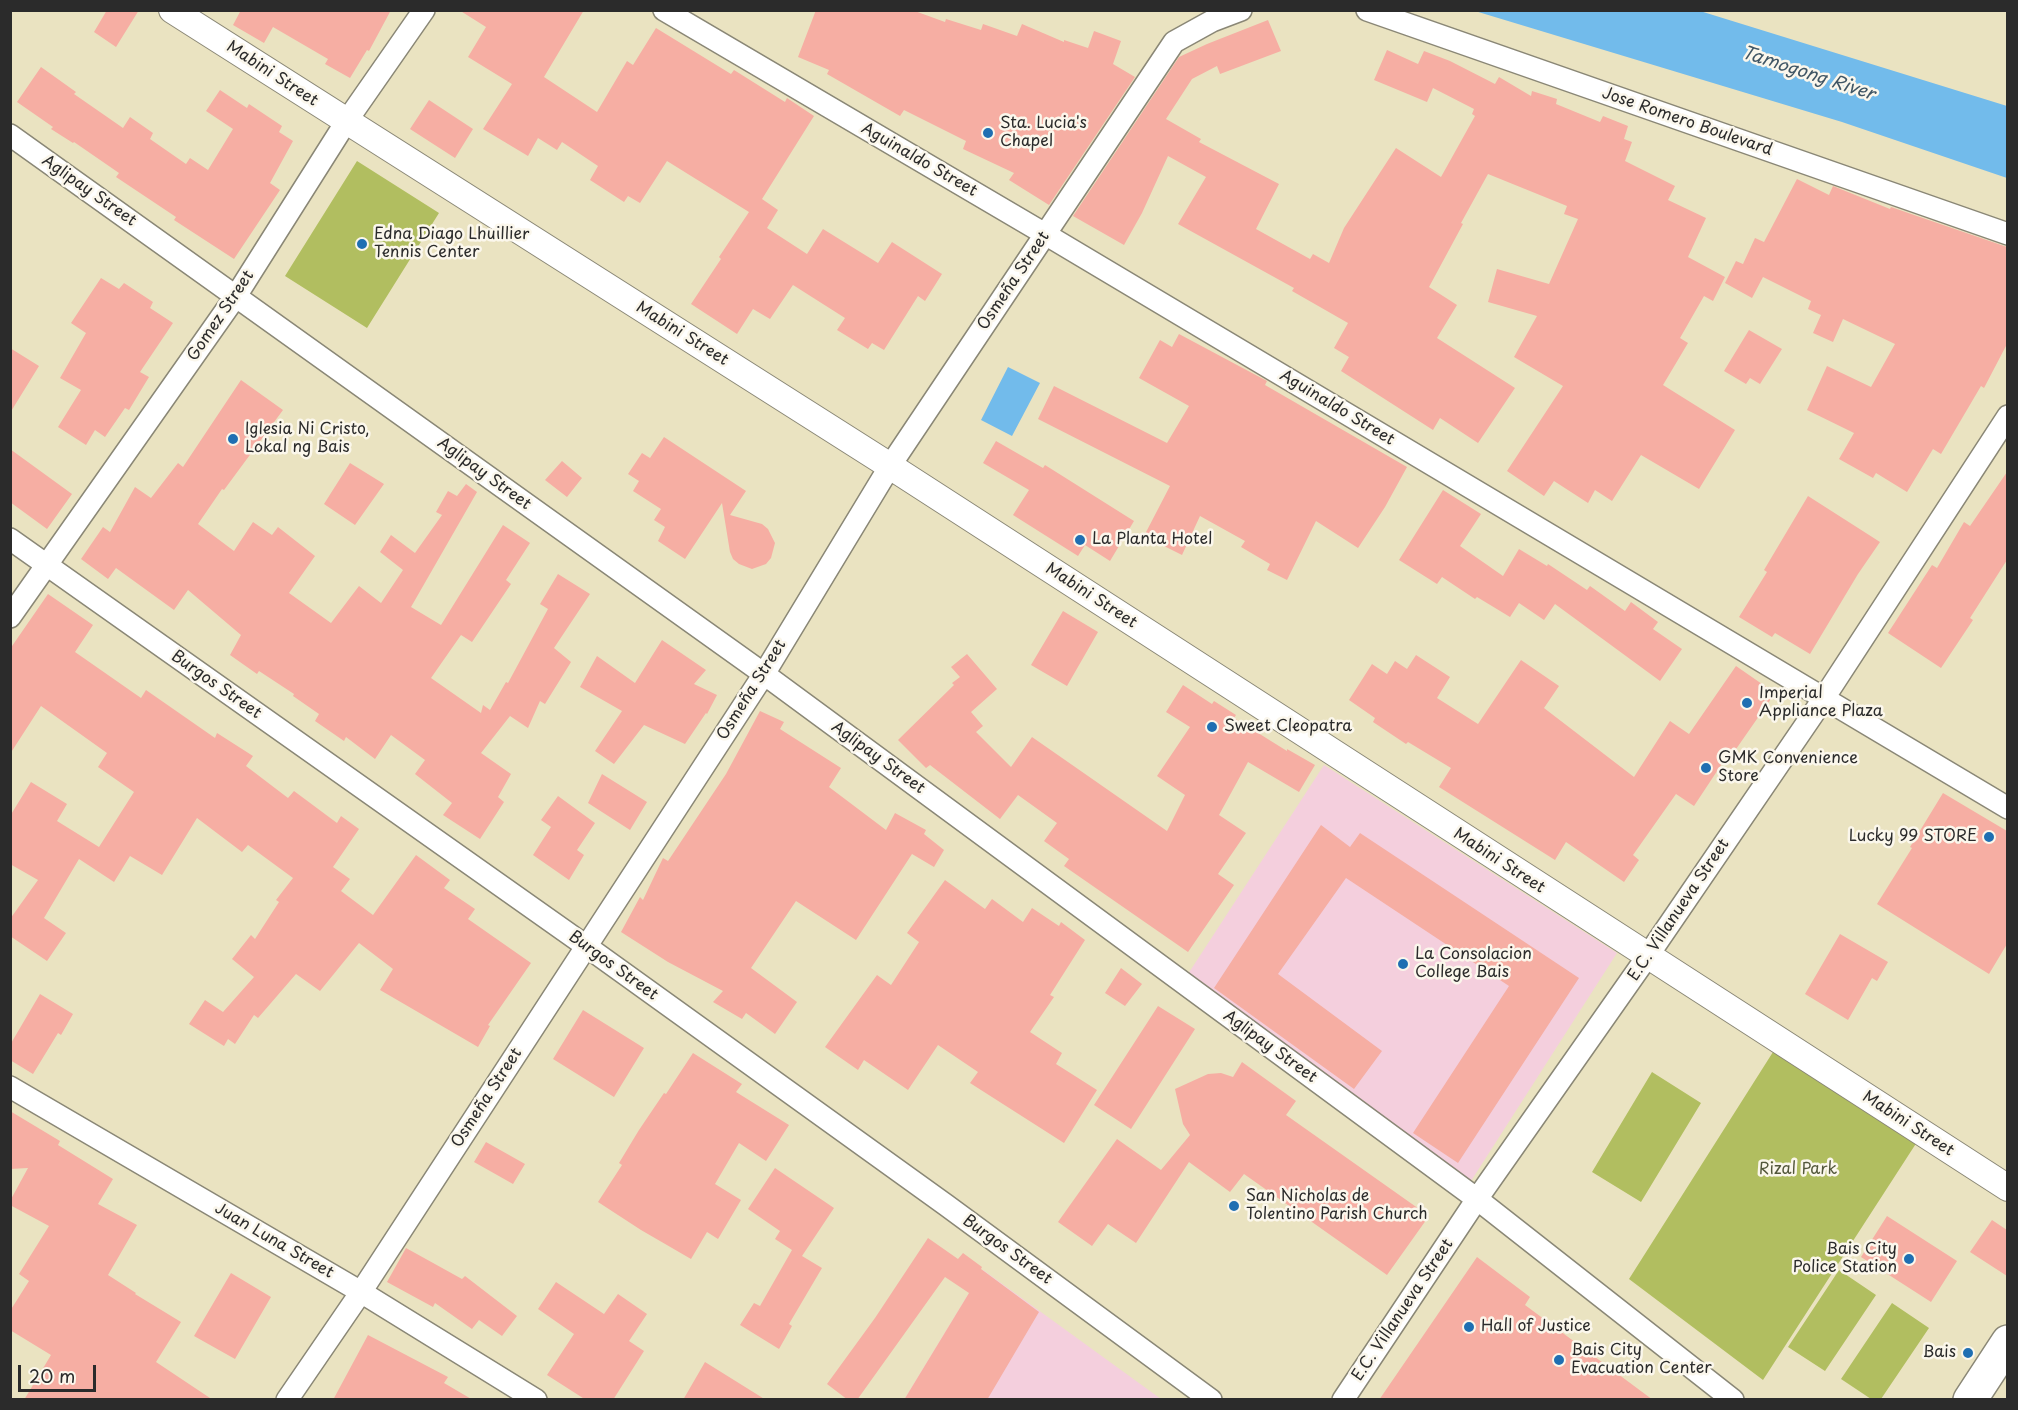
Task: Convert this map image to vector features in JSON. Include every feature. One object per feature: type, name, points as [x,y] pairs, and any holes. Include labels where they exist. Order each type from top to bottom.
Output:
[{"type":"highway","points":[[1970,1400],[2007,1342]]},
{"type":"street","name":"Mabini Street","points":[[172,10],[890,466],[2007,1188]]},
{"type":"street","name":"Gomez Street","points":[[10,617],[236,296],[346,122],[424,10]]},
{"type":"street","name":"Aguinaldo Street","points":[[664,10],[1045,234],[2007,808]]},
{"type":"street","name":"Osmeña Street","points":[[287,1400],[361,1292],[764,674],[890,466],[1174,42],[1212,21],[1241,10]]},
{"type":"street","name":"Jose Romero Boulevard","points":[[1368,10],[2007,234]]},
{"type":"street","name":"Aglipay Street","points":[[10,135],[764,674],[1477,1199],[1733,1400]]},
{"type":"street","name":"E.C. Villanueva Street","points":[[1343,1400],[1477,1199],[1647,957],[1824,698],[2007,416]]},
{"type":"street","name":"Burgos Street","points":[[10,539],[586,946],[937,1198],[1211,1400]]},
{"type":"street","name":"Juan Luna Street","points":[[10,1087],[361,1292],[536,1400]]},
{"type":"shaded area","name":"La Consolacion College Bais","points":[[1324,765],[1617,953],[1471,1181],[1188,974]]},
{"type":"shaded area","points":[[983,1270],[1161,1399],[904,1400]]},
{"type":"green space","name":"Edna Diago Lhuillier Tennis Center","points":[[357,161],[439,213],[367,328],[285,276]]},
{"type":"green space","name":"Rizal Park","points":[[1773,1052],[1917,1142],[1763,1380],[1629,1279]]},
{"type":"green space","points":[[1652,1072],[1701,1103],[1641,1202],[1592,1172]]},
{"type":"green space","points":[[1839,1270],[1876,1295],[1825,1371],[1788,1347]]},
{"type":"green space","points":[[1892,1303],[1929,1328],[1881,1399],[1871,1399],[1841,1379]]},
{"type":"water","name":"Tamogong River","points":[[1475,11],[1700,11],[2007,106],[2007,178],[1842,122]]},
{"type":"water","points":[[1008,367],[1040,383],[1012,436],[981,420]]},
{"type":"building","points":[[107,10],[139,10],[116,47],[94,32]]},
{"type":"building","points":[[241,10],[391,10],[369,51],[367,50],[350,78],[325,64],[328,59],[273,27],[264,43],[233,25]]},
{"type":"building","points":[[459,10],[584,10],[544,77],[597,112],[627,61],[633,65],[656,28],[731,74],[734,70],[785,102],[787,98],[814,116],[762,199],[778,210],[767,228],[807,254],[823,229],[878,263],[892,242],[942,274],[925,301],[918,296],[884,350],[872,343],[868,349],[837,330],[845,318],[793,285],[770,319],[753,309],[737,334],[691,304],[749,212],[667,161],[640,203],[628,196],[624,202],[590,180],[598,166],[562,142],[557,150],[538,138],[528,156],[483,129],[512,84],[468,57],[486,27]]},
{"type":"building","points":[[816,10],[912,10],[945,22],[946,19],[981,30],[983,24],[1017,36],[1022,24],[1064,42],[1064,40],[1088,48],[1094,31],[1121,41],[1113,64],[1135,77],[1049,205],[1009,180],[1014,173],[963,149],[966,141],[904,110],[900,116],[827,74],[829,70],[798,57]]},
{"type":"building","points":[[1268,20],[1281,51],[1220,74],[1217,66],[1192,79],[1166,119],[1201,139],[1199,142],[1279,184],[1256,229],[1310,259],[1313,254],[1329,263],[1344,228],[1396,148],[1441,177],[1475,116],[1472,114],[1474,109],[1433,88],[1427,102],[1374,80],[1387,50],[1418,64],[1424,51],[1450,61],[1495,84],[1499,77],[1531,96],[1532,91],[1557,99],[1556,104],[1600,122],[1603,116],[1628,126],[1624,139],[1632,142],[1625,161],[1675,186],[1668,200],[1706,218],[1688,257],[1725,277],[1713,301],[1704,296],[1680,338],[1688,343],[1663,385],[1735,430],[1699,489],[1641,455],[1612,501],[1595,490],[1588,503],[1554,481],[1544,496],[1507,471],[1563,386],[1514,357],[1537,316],[1488,302],[1497,269],[1549,284],[1578,219],[1564,214],[1567,206],[1488,174],[1429,287],[1457,305],[1437,338],[1515,388],[1478,443],[1440,418],[1433,430],[1341,371],[1349,357],[1334,348],[1348,323],[1292,291],[1294,288],[1178,224],[1206,177],[1168,156],[1142,213],[1124,245],[1073,216],[1179,57]]},
{"type":"building","points":[[41,67],[76,92],[74,94],[123,128],[130,117],[153,133],[150,139],[186,164],[190,158],[208,170],[233,129],[206,111],[220,90],[247,108],[249,104],[282,126],[279,132],[293,141],[270,183],[280,190],[234,259],[174,220],[176,217],[116,177],[119,173],[51,129],[53,127],[17,102]]},
{"type":"building","points":[[429,100],[473,129],[455,158],[410,129]]},
{"type":"building","points":[[1797,179],[1829,195],[1833,186],[1890,209],[1891,207],[2007,247],[2007,344],[1984,388],[1981,386],[1941,454],[1933,449],[1907,492],[1876,473],[1873,478],[1839,459],[1854,433],[1807,410],[1827,366],[1871,387],[1895,344],[1843,319],[1833,342],[1813,333],[1821,315],[1808,309],[1811,301],[1763,277],[1752,298],[1725,283],[1736,261],[1743,264],[1755,238],[1764,242]]},
{"type":"building","points":[[101,278],[119,289],[124,283],[153,302],[150,308],[173,323],[140,372],[149,377],[129,410],[125,408],[105,437],[95,430],[86,445],[58,427],[81,390],[60,378],[86,333],[71,323]]},
{"type":"building","points":[[1749,330],[1782,349],[1760,384],[1750,378],[1746,384],[1724,371]]},
{"type":"building","points":[[1179,334],[1267,381],[1265,385],[1407,467],[1385,507],[1358,548],[1316,521],[1287,580],[1267,570],[1270,564],[1241,547],[1245,541],[1200,516],[1182,555],[1144,536],[1170,486],[1038,419],[1054,386],[1167,443],[1189,406],[1139,378],[1160,340],[1172,347]]},
{"type":"building","points":[[10,348],[39,366],[10,413]]},
{"type":"building","points":[[241,380],[283,410],[198,524],[234,551],[253,522],[272,535],[278,527],[315,556],[289,593],[331,623],[359,586],[381,603],[403,570],[380,552],[391,535],[415,553],[442,515],[436,512],[448,491],[457,496],[466,484],[477,492],[411,607],[441,625],[503,525],[530,543],[506,580],[511,584],[472,642],[461,635],[431,678],[481,713],[483,705],[490,710],[506,682],[508,683],[548,609],[540,604],[558,574],[590,594],[554,648],[571,662],[545,704],[540,701],[528,728],[510,716],[481,753],[511,774],[498,797],[504,802],[480,839],[443,815],[452,803],[415,774],[425,760],[391,735],[375,759],[346,737],[344,741],[315,721],[319,714],[293,696],[294,694],[259,671],[257,674],[230,655],[241,635],[188,590],[174,610],[116,568],[108,579],[81,559],[103,527],[110,532],[135,487],[151,498],[178,463],[183,467]]},
{"type":"building","points":[[664,437],[746,491],[730,515],[762,524],[768,529],[775,543],[771,558],[766,564],[752,569],[733,559],[722,503],[685,559],[658,541],[665,527],[654,520],[661,509],[633,491],[639,481],[628,474],[642,453],[650,458]]},
{"type":"building","points":[[996,441],[1043,468],[1045,465],[1134,521],[1110,561],[1085,545],[1078,556],[1013,515],[1029,490],[983,463]]},
{"type":"building","points":[[10,449],[72,494],[47,529],[10,502]]},
{"type":"building","points":[[562,461],[582,478],[567,497],[545,480]]},
{"type":"building","points":[[350,463],[384,484],[355,525],[324,504]]},
{"type":"building","points":[[2007,472],[2007,560],[1970,618],[1973,620],[1941,668],[1888,633],[1932,565],[1937,568],[1964,522],[1970,526]]},
{"type":"building","points":[[1443,490],[1481,514],[1460,546],[1503,576],[1519,549],[1547,566],[1548,564],[1587,590],[1590,586],[1625,611],[1631,602],[1658,622],[1653,629],[1682,649],[1660,681],[1555,604],[1544,620],[1519,603],[1510,617],[1477,597],[1475,599],[1442,577],[1437,584],[1399,560]]},
{"type":"building","points":[[1808,496],[1880,542],[1810,654],[1775,633],[1772,637],[1739,617],[1767,572],[1764,570]]},
{"type":"building","points":[[48,594],[93,625],[75,652],[141,698],[146,690],[215,738],[217,733],[253,756],[246,766],[288,798],[294,791],[337,823],[341,816],[359,829],[333,867],[350,879],[341,891],[373,915],[416,855],[450,880],[444,888],[475,909],[468,919],[531,963],[488,1025],[490,1026],[478,1047],[380,990],[393,969],[359,943],[320,991],[296,974],[258,1018],[254,1015],[235,1044],[228,1039],[224,1046],[189,1024],[205,1000],[223,1012],[254,977],[232,959],[251,935],[255,939],[279,902],[276,900],[293,878],[248,845],[242,852],[197,818],[162,875],[130,856],[114,882],[79,859],[44,918],[66,933],[47,961],[10,936],[10,919],[38,880],[10,864],[10,816],[31,782],[67,804],[57,821],[99,847],[134,792],[98,767],[107,753],[41,706],[10,754],[10,649]]},
{"type":"building","points":[[1063,611],[1098,632],[1067,686],[1031,665]]},
{"type":"building","points":[[662,640],[706,670],[694,684],[717,695],[707,714],[685,744],[644,725],[614,764],[595,751],[622,711],[580,687],[597,656],[635,683]]},
{"type":"building","points":[[967,654],[997,689],[971,712],[983,726],[976,732],[1011,767],[1032,737],[1167,831],[1185,795],[1157,776],[1190,727],[1166,712],[1183,685],[1212,704],[1214,701],[1236,715],[1234,718],[1287,751],[1287,749],[1315,765],[1299,792],[1248,762],[1219,815],[1246,833],[1218,874],[1234,885],[1188,952],[1064,866],[1069,859],[1044,841],[1057,823],[1018,795],[1000,819],[930,765],[926,768],[898,740],[954,685],[952,683],[960,677],[951,667]]},
{"type":"building","points":[[1416,655],[1450,677],[1437,698],[1478,724],[1521,660],[1559,686],[1544,708],[1634,777],[1670,721],[1689,734],[1736,666],[1775,693],[1734,752],[1731,750],[1694,806],[1676,794],[1633,855],[1639,860],[1624,882],[1566,842],[1555,860],[1439,787],[1451,768],[1408,742],[1406,744],[1373,722],[1375,718],[1349,700],[1372,664],[1387,674],[1395,661],[1407,669]]},
{"type":"building","points":[[760,711],[784,722],[780,729],[841,768],[829,787],[886,830],[895,813],[926,830],[924,834],[944,850],[934,867],[912,854],[856,940],[796,901],[751,968],[797,1002],[775,1034],[746,1013],[742,1019],[713,1002],[723,991],[668,962],[621,932],[640,897],[643,900],[663,858],[668,861],[726,774]]},
{"type":"building","points":[[602,774],[647,802],[630,830],[588,803]]},
{"type":"building","points":[[1943,793],[2007,831],[2007,944],[1989,974],[1877,904]]},
{"type":"building","points":[[558,796],[595,823],[577,850],[584,855],[569,880],[533,855],[551,827],[541,820]]},
{"type":"building","points":[[1321,825],[1350,847],[1360,833],[1579,978],[1458,1163],[1413,1133],[1509,986],[1346,878],[1278,974],[1382,1051],[1354,1089],[1214,988]]},
{"type":"building","points":[[945,880],[985,909],[992,899],[1023,922],[1032,908],[1059,926],[1061,922],[1085,940],[1050,995],[1054,997],[1030,1032],[1062,1053],[1056,1064],[1097,1090],[1064,1143],[970,1083],[978,1072],[938,1045],[908,1090],[864,1060],[858,1070],[825,1047],[877,975],[891,985],[919,942],[907,933]]},
{"type":"building","points":[[1840,934],[1888,962],[1877,981],[1872,978],[1848,1020],[1805,994]]},
{"type":"building","points":[[1121,968],[1142,984],[1125,1006],[1105,993]]},
{"type":"building","points":[[40,994],[73,1014],[61,1035],[58,1033],[33,1074],[10,1060],[10,1045]]},
{"type":"building","points":[[1158,1006],[1195,1029],[1131,1129],[1094,1105]]},
{"type":"building","points":[[583,1010],[644,1048],[614,1097],[553,1059]]},
{"type":"building","points":[[693,1053],[742,1084],[736,1092],[789,1125],[766,1161],[739,1143],[715,1184],[741,1200],[718,1239],[707,1232],[691,1259],[598,1202],[622,1165],[619,1163],[639,1130]]},
{"type":"building","points":[[1242,1062],[1296,1101],[1286,1115],[1429,1216],[1387,1275],[1244,1174],[1230,1192],[1189,1162],[1136,1243],[1108,1224],[1092,1246],[1058,1222],[1117,1139],[1161,1170],[1190,1135],[1183,1124],[1175,1089],[1208,1074],[1221,1073],[1233,1077]]},
{"type":"building","points":[[10,1111],[60,1141],[58,1145],[113,1179],[98,1204],[137,1225],[108,1275],[181,1322],[156,1362],[213,1400],[24,1400],[51,1355],[10,1330],[10,1311],[29,1281],[19,1274],[49,1226],[10,1205],[28,1168],[10,1169]]},
{"type":"building","points":[[486,1142],[525,1164],[513,1184],[474,1162]]},
{"type":"building","points":[[775,1168],[834,1208],[802,1256],[822,1268],[789,1324],[792,1326],[779,1349],[740,1325],[754,1303],[760,1306],[792,1250],[775,1239],[780,1231],[748,1209]]},
{"type":"building","name":"Bais City Police Station","points":[[1887,1216],[1957,1261],[1931,1302],[1861,1257]]},
{"type":"building","points":[[1992,1220],[2007,1230],[2007,1276],[1970,1252]]},
{"type":"building","points":[[928,1238],[958,1259],[963,1253],[1039,1312],[987,1400],[904,1400],[969,1293],[945,1277],[857,1400],[848,1400],[827,1384],[875,1318]]},
{"type":"building","points":[[406,1248],[462,1279],[465,1276],[517,1316],[502,1336],[479,1320],[472,1329],[435,1303],[433,1307],[387,1282]]},
{"type":"building","points":[[1477,1257],[1530,1297],[1525,1305],[1653,1400],[1379,1400]]},
{"type":"building","points":[[231,1273],[271,1297],[235,1359],[194,1336]]},
{"type":"building","points":[[556,1282],[604,1314],[618,1294],[647,1314],[629,1341],[644,1351],[613,1400],[586,1400],[547,1375],[574,1334],[538,1309]]},
{"type":"building","points":[[368,1335],[448,1377],[444,1383],[473,1400],[333,1400]]},
{"type":"building","points":[[705,1362],[766,1400],[683,1400]]},
{"type":"place","name":"Sta. Lucia's Chapel","points":[[988,133]]},
{"type":"place","name":"Edna Diago Lhuillier Tennis Center","points":[[362,244]]},
{"type":"place","name":"Iglesia Ni Cristo, Lokal ng Bais","points":[[233,439]]},
{"type":"place","name":"La Planta Hotel","points":[[1080,540]]},
{"type":"place","name":"Imperial Appliance Plaza","points":[[1747,703]]},
{"type":"place","name":"Sweet Cleopatra","points":[[1212,727]]},
{"type":"place","name":"GMK Convenience Store","points":[[1706,768]]},
{"type":"place","name":"Lucky 99 STORE","points":[[1989,837]]},
{"type":"place","name":"La Consolacion College Bais","points":[[1403,964]]},
{"type":"place","name":"San Nicholas de Tolentino Parish Church","points":[[1234,1206]]},
{"type":"place","name":"Bais City Police Station","points":[[1909,1259]]},
{"type":"place","name":"Hall of Justice","points":[[1469,1327]]},
{"type":"place","name":"Bais","points":[[1968,1353]]},
{"type":"place","name":"Bais City Evacuation Center","points":[[1559,1360]]}]
